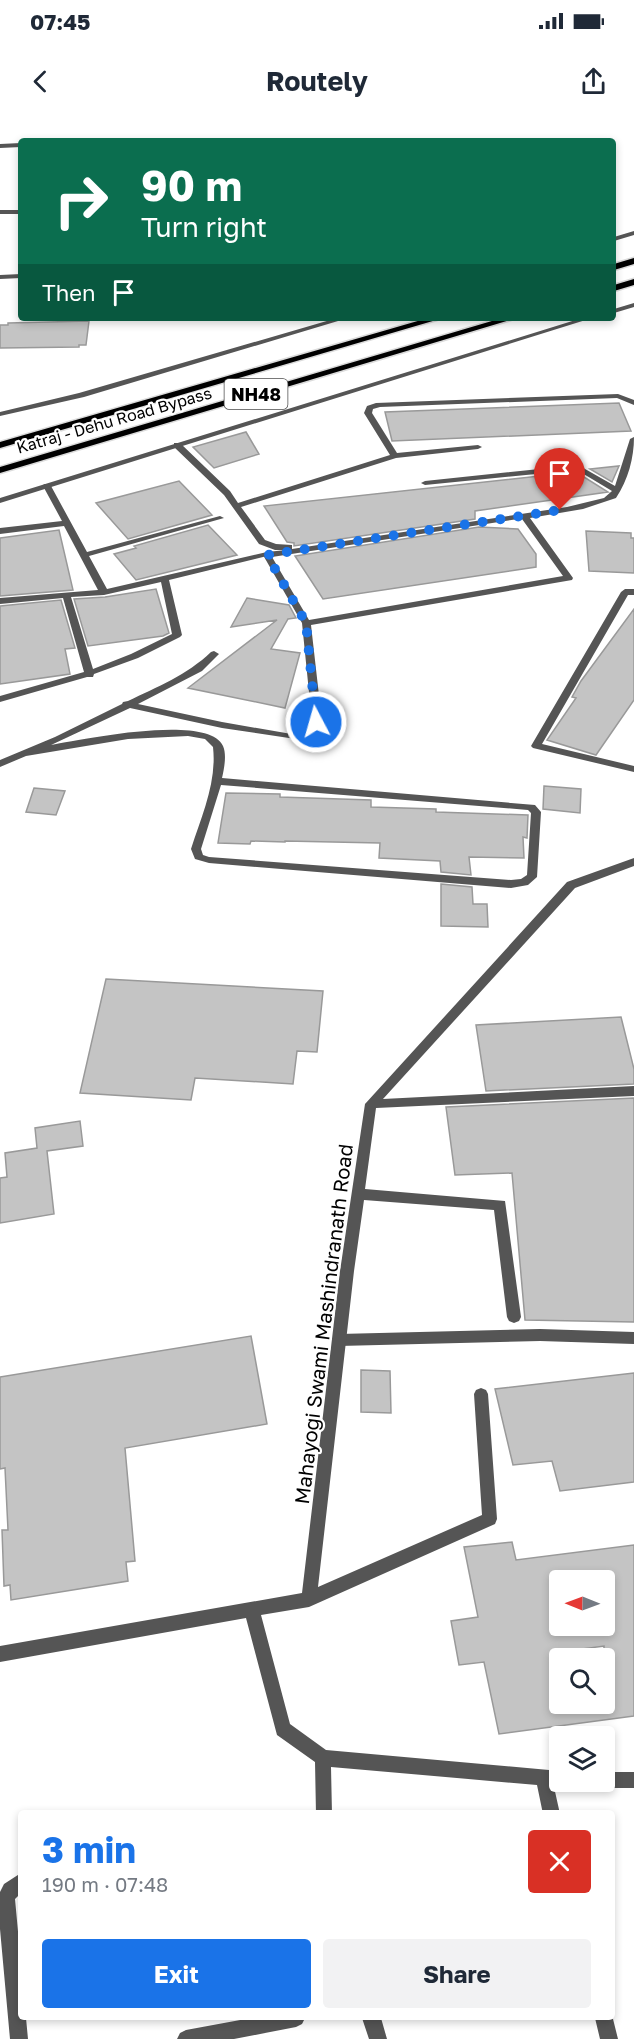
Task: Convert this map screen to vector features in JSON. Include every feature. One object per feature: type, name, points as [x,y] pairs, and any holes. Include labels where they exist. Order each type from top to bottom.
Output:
[{"type":"highway","points":[[616,266],[634,261]]},
{"type":"highway","points":[[616,287],[634,282]]},
{"type":"highway","name":"Katraj - Dehu Road Bypass","points":[[0,445],[428,321]]},
{"type":"highway","name":"Katraj - Dehu Road Bypass","points":[[0,470],[502,321]]},
{"type":"street","points":[[0,146],[18,145]]},
{"type":"street","points":[[0,212],[18,212]]},
{"type":"street","points":[[616,238],[634,233]]},
{"type":"street","points":[[0,277],[18,276]]},
{"type":"street","points":[[616,310],[634,305]]},
{"type":"street","points":[[0,414],[81,395],[335,321]]},
{"type":"street","points":[[0,501],[580,321]]},
{"type":"street","points":[[395,456],[368,413],[370,408],[379,405],[618,396],[634,403]]},
{"type":"street","points":[[0,601],[105,592],[267,555],[597,504],[611,499],[634,439]]},
{"type":"street","points":[[177,445],[237,506],[262,542],[275,547],[291,547],[464,519],[524,516]]},
{"type":"street","points":[[237,506],[395,456],[477,447]]},
{"type":"street","points":[[425,483],[578,467],[585,469],[616,490]]},
{"type":"street","points":[[47,486],[105,592]]},
{"type":"street","points":[[306,623],[569,578],[524,516]]},
{"type":"street","points":[[85,555],[220,518]]},
{"type":"street","points":[[0,531],[67,523]]},
{"type":"street","points":[[126,705],[222,725],[306,739],[316,722],[306,623],[267,555]]},
{"type":"street","points":[[0,699],[90,675],[147,652],[177,635],[164,578]]},
{"type":"street","points":[[634,592],[625,592],[536,746],[634,769]]},
{"type":"street","points":[[66,595],[90,675]]},
{"type":"street","points":[[0,764],[167,686],[199,669],[214,654]]},
{"type":"street","points":[[23,754],[161,731],[198,732],[212,736],[218,744],[219,762],[196,849],[199,856],[209,860],[511,884],[524,882],[532,877],[536,812],[531,807],[520,804],[215,781]]},
{"type":"street","points":[[371,1104],[571,885],[634,862]]},
{"type":"street","points":[[371,1104],[634,1091]]},
{"type":"street","name":"Mahayogi Swami Mashindranath Road","points":[[309,1599],[339,1340],[371,1104]]},
{"type":"street","points":[[358,1194],[500,1205],[514,1317]]},
{"type":"street","points":[[339,1340],[540,1335],[634,1338]]},
{"type":"street","points":[[0,1654],[309,1599],[490,1519],[481,1394]]},
{"type":"street","points":[[252,1609],[283,1729],[323,1758],[549,1779]]},
{"type":"street","points":[[323,1758],[324,1810]]},
{"type":"street","points":[[615,1780],[634,1780]]},
{"type":"street","points":[[552,1792],[552,1810]]},
{"type":"street","points":[[18,1884],[10,1890],[6,1899],[19,2039]]},
{"type":"street","points":[[186,2039],[286,2020]]},
{"type":"street","points":[[372,2020],[378,2039]]},
{"type":"street","points":[[604,2020],[609,2039]]},
{"type":"building","points":[[89,321],[86,345],[0,348],[0,325]]},
{"type":"building","points":[[619,403],[631,431],[392,441],[385,412]]},
{"type":"building","points":[[246,432],[259,454],[214,468],[193,447]]},
{"type":"building","points":[[619,466],[612,482],[590,469]]},
{"type":"building","points":[[576,472],[608,492],[475,511],[475,519],[294,546],[294,543],[287,542],[264,506]]},
{"type":"building","points":[[179,481],[212,515],[128,539],[96,503]]},
{"type":"building","points":[[208,525],[237,555],[136,580],[114,554],[136,548],[134,546]]},
{"type":"building","points":[[479,527],[518,529],[536,554],[536,567],[323,599],[295,556]]},
{"type":"building","points":[[59,530],[73,590],[0,596],[0,538]]},
{"type":"building","points":[[586,531],[631,533],[631,538],[634,538],[634,573],[589,571]]},
{"type":"building","points":[[156,589],[169,633],[163,636],[88,646],[74,599]]},
{"type":"building","points":[[247,598],[289,605],[296,618],[288,619],[271,649],[300,653],[285,708],[188,688],[277,620],[231,627]]},
{"type":"building","points":[[61,600],[75,648],[65,649],[70,674],[0,684],[0,606]]},
{"type":"building","points":[[634,609],[634,700],[596,755],[547,740],[576,698],[572,697],[581,681]]},
{"type":"building","points":[[544,786],[581,789],[580,813],[543,809]]},
{"type":"building","points":[[34,788],[65,791],[56,815],[26,812]]},
{"type":"building","points":[[226,793],[371,800],[371,807],[436,809],[436,812],[528,815],[527,838],[523,837],[524,858],[469,857],[471,875],[441,872],[440,861],[379,858],[380,843],[251,841],[250,844],[218,843]]},
{"type":"building","points":[[441,884],[472,887],[473,904],[487,904],[488,927],[441,926]]},
{"type":"building","points":[[106,979],[323,991],[317,1052],[297,1051],[293,1084],[195,1078],[191,1100],[80,1093]]},
{"type":"building","points":[[621,1017],[634,1069],[634,1084],[486,1091],[476,1025]]},
{"type":"building","points":[[634,1098],[634,1322],[525,1320],[512,1173],[455,1175],[446,1107]]},
{"type":"building","points":[[80,1121],[83,1146],[47,1151],[54,1214],[0,1223],[0,1178],[7,1177],[5,1153],[37,1148],[35,1128]]},
{"type":"building","points":[[251,1336],[267,1424],[125,1448],[135,1561],[126,1562],[128,1581],[11,1600],[10,1585],[4,1586],[2,1530],[8,1530],[5,1468],[0,1469],[0,1377]]},
{"type":"building","points":[[361,1370],[390,1371],[391,1413],[361,1412]]},
{"type":"building","points":[[634,1373],[634,1482],[560,1491],[552,1461],[513,1465],[495,1389]]},
{"type":"building","points":[[512,1542],[516,1560],[634,1545],[634,1716],[499,1734],[484,1662],[459,1665],[451,1621],[478,1617],[464,1547]]},
{"type":"route","points":[[316,722],[306,623],[267,555],[560,510]]}]
